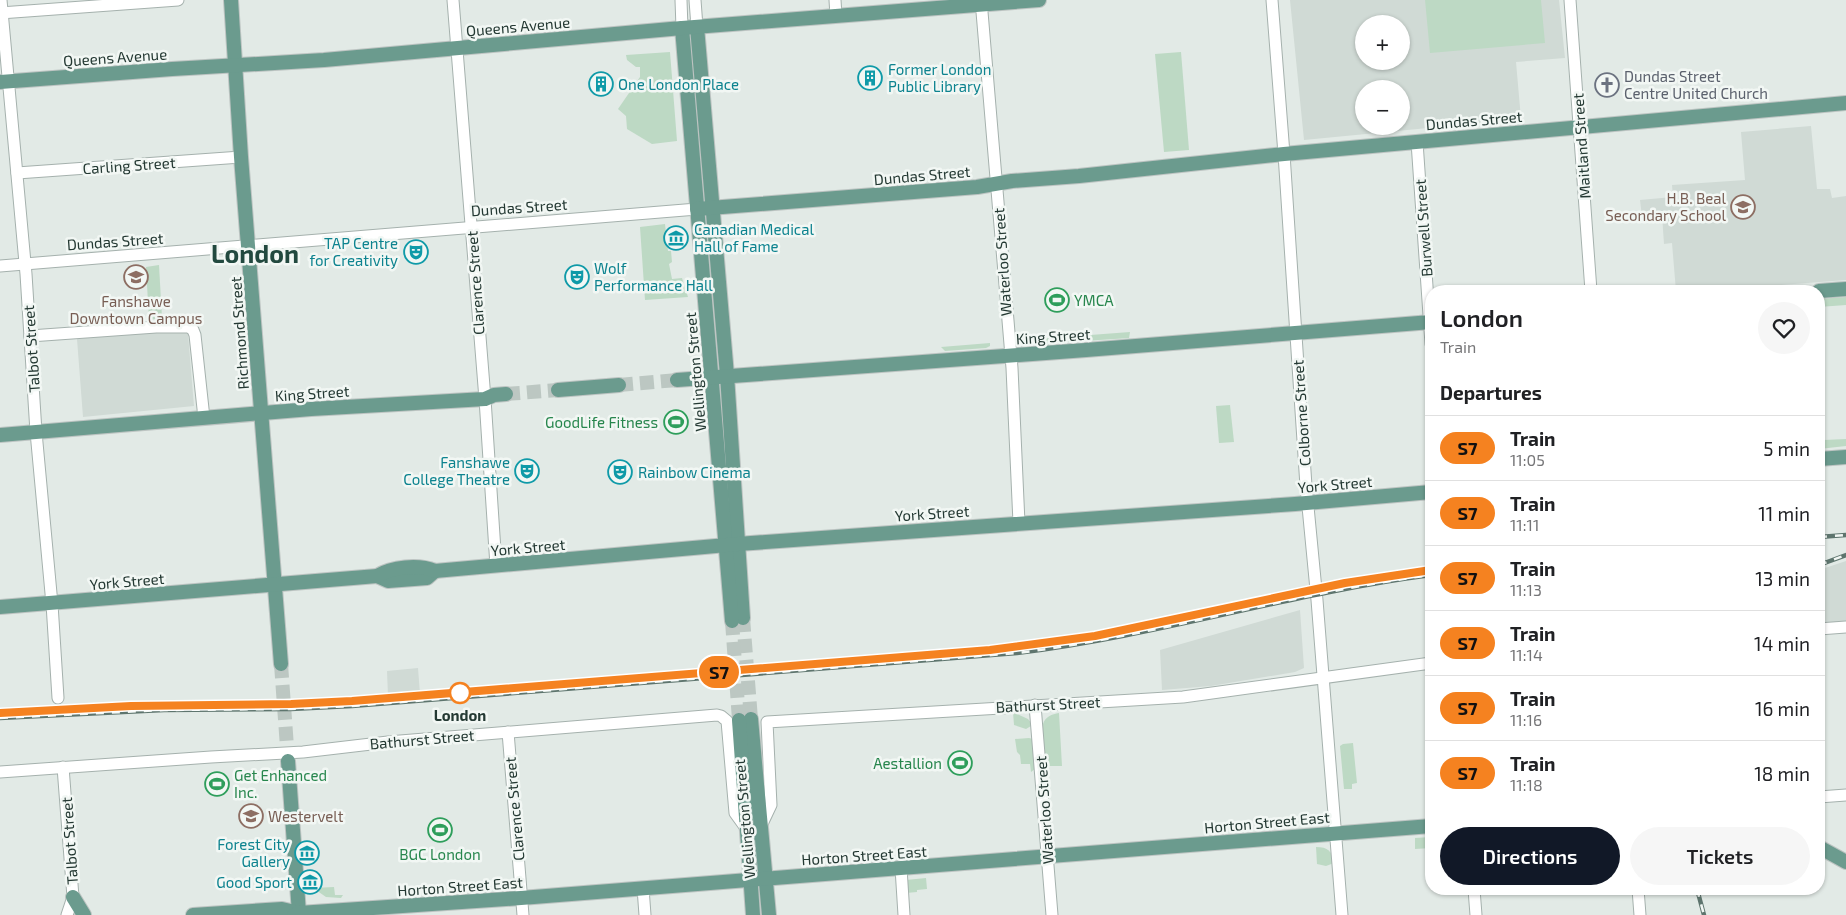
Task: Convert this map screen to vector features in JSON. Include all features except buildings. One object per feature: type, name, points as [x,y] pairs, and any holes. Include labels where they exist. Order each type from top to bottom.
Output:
[{"type":"main road","name":"Richmond Street","points":[[231,0],[241,157],[281,664]]},
{"type":"main road","name":"Queens Avenue","points":[[5,81],[324,60],[982,2],[1039,0]]},
{"type":"main road","name":"Wellington Street","points":[[697,27],[727,375],[731,545],[737,620]]},
{"type":"main road","name":"Wellington Street","points":[[682,28],[723,518],[731,545]]},
{"type":"main road","name":"Dundas Street","points":[[697,209],[977,187],[1284,154],[1846,103]]},
{"type":"main road","points":[[1825,291],[1846,289]]},
{"type":"main road","name":"King Street","points":[[677,380],[1096,350],[1425,322]]},
{"type":"main road","points":[[558,390],[619,385]]},
{"type":"main road","name":"King Street","points":[[0,435],[311,409],[484,399],[494,395],[506,394]]},
{"type":"main road","points":[[1825,459],[1846,457]]},
{"type":"main road","name":"York Street","points":[[0,607],[377,576],[387,570],[425,567],[435,571],[731,545],[1308,503],[1425,493]]},
{"type":"main road","points":[[700,548],[715,535],[723,518]]},
{"type":"main road","name":"Wellington Street","points":[[753,915],[748,832],[745,720],[762,824],[769,915]]},
{"type":"main road","points":[[288,761],[297,914]]},
{"type":"main road","name":"Horton Street East","points":[[193,915],[282,909],[297,914],[521,898],[1425,826]]},
{"type":"main road","points":[[1825,850],[1846,862]]},
{"type":"main road","points":[[73,897],[84,915]]},
{"type":"street","name":"Talbot Street","points":[[1,0],[5,81],[17,174],[58,698]]},
{"type":"street","points":[[1,13],[178,0]]},
{"type":"street","name":"Clarence Street","points":[[453,0],[496,566]]},
{"type":"street","name":"Wellington Street","points":[[681,0],[682,28]]},
{"type":"street","name":"Wellington Street","points":[[695,0],[697,27]]},
{"type":"street","points":[[835,0],[836,16]]},
{"type":"street","name":"Colborne Street","points":[[1272,0],[1308,503],[1342,915]]},
{"type":"street","name":"Maitland Street","points":[[1570,0],[1591,285]]},
{"type":"street","name":"Waterloo Street","points":[[982,2],[1010,355],[1019,523]]},
{"type":"street","name":"Burwell Street","points":[[1417,142],[1427,285]]},
{"type":"street","name":"Carling Street","points":[[17,174],[241,157]]},
{"type":"street","name":"Dundas Street","points":[[0,266],[697,209]]},
{"type":"street","points":[[30,336],[189,326],[195,335],[204,418]]},
{"type":"street","points":[[1825,629],[1846,627]]},
{"type":"street","name":"Bathurst Street","points":[[762,824],[771,805],[767,722],[1183,697],[1425,664]]},
{"type":"street","name":"Waterloo Street","points":[[1035,705],[1052,915]]},
{"type":"street","name":"Bathurst Street","points":[[0,772],[303,752],[378,742],[717,715],[724,718],[727,725],[736,813],[748,832]]},
{"type":"street","name":"Clarence Street","points":[[508,732],[523,915]]},
{"type":"street","name":"Talbot Street","points":[[63,767],[73,897],[66,915]]},
{"type":"street","points":[[1825,797],[1846,795]]},
{"type":"street","points":[[901,868],[904,915]]},
{"type":"street","points":[[643,888],[645,915]]},
{"type":"street","points":[[1474,895],[1476,915]]},
{"type":"street","points":[[1638,895],[1640,915]]},
{"type":"shaded area","points":[[1290,0],[1559,0],[1565,58],[1516,62],[1521,119],[1410,130],[1410,80],[1355,80],[1356,135],[1304,140]]},
{"type":"shaded area","name":"H.B. Beal Secondary School","points":[[1811,126],[1817,189],[1830,189],[1832,198],[1846,196],[1846,280],[1781,285],[1676,285],[1672,243],[1664,244],[1662,215],[1642,217],[1640,200],[1673,197],[1672,185],[1745,180],[1741,132]]},
{"type":"shaded area","points":[[139,332],[185,332],[188,334],[194,406],[83,417],[77,339]]},
{"type":"shaded area","points":[[1846,561],[1846,621],[1825,623],[1825,568]]},
{"type":"shaded area","points":[[1300,610],[1304,668],[1295,672],[1211,686],[1162,690],[1160,650]]},
{"type":"shaded area","points":[[418,668],[420,694],[388,696],[387,671]]},
{"type":"green space","points":[[1425,0],[1541,0],[1545,43],[1430,53]]},
{"type":"green space","points":[[670,52],[677,141],[652,144],[627,129],[626,116],[618,109],[640,77],[640,67],[636,67],[627,60],[626,55]]},
{"type":"green space","points":[[1181,52],[1189,150],[1164,152],[1155,54]]},
{"type":"green space","points":[[665,224],[668,251],[671,251],[672,262],[669,264],[672,279],[682,278],[688,297],[645,300],[640,227]]},
{"type":"green space","points":[[159,265],[162,318],[149,320],[146,267]]},
{"type":"green space","points":[[1846,297],[1846,305],[1825,307],[1825,299]]},
{"type":"green space","points":[[1130,332],[1129,338],[1024,345],[1022,342],[1024,340]]},
{"type":"green space","points":[[990,343],[990,346],[986,348],[945,351],[941,347]]},
{"type":"green space","points":[[1230,405],[1234,442],[1219,443],[1216,406]]},
{"type":"green space","points":[[1846,439],[1846,446],[1825,448],[1825,440]]},
{"type":"green space","points":[[1013,712],[1028,719],[1032,724],[1031,726],[1026,729],[1014,725]]},
{"type":"green space","points":[[1059,713],[1062,766],[1046,766],[1043,724],[1049,716]]},
{"type":"green space","points":[[1015,739],[1033,739],[1035,769],[1031,772],[1030,764],[1021,764]]},
{"type":"green space","points":[[1353,743],[1357,783],[1352,784],[1352,789],[1344,789],[1340,746]]},
{"type":"green space","points":[[1425,837],[1425,848],[1415,849],[1415,838]]},
{"type":"green space","points":[[1316,847],[1329,850],[1334,863],[1326,866],[1317,864]]},
{"type":"green space","points":[[926,878],[927,889],[906,893],[906,880]]},
{"type":"green space","points":[[334,887],[335,895],[343,895],[341,898],[326,897],[313,888]]},
{"type":"tunnel","points":[[619,385],[677,380]]},
{"type":"tunnel","points":[[506,394],[558,390]]},
{"type":"tunnel","points":[[743,618],[751,719]]},
{"type":"tunnel","points":[[732,621],[739,720]]},
{"type":"tunnel","points":[[281,664],[288,761]]},
{"type":"railway","points":[[1825,537],[1846,535]]},
{"type":"railway","points":[[1825,563],[1846,555]]},
{"type":"railway","points":[[0,718],[164,710],[291,709],[352,706],[1017,653],[1069,646],[1173,626],[1327,592],[1425,576]]},
{"type":"railway","points":[[1699,895],[1704,915]]},
{"type":"train","name":"S7","points":[[0,713],[131,706],[322,703],[990,650],[1095,636],[1345,583],[1425,571]]},
{"type":"place","name":"Former London Public Library","points":[[870,78]]},
{"type":"place","name":"One London Place","points":[[601,84]]},
{"type":"place","name":"Dundas Street Centre United Church","points":[[1607,85]]},
{"type":"place","name":"H.B. Beal Secondary School","points":[[1743,207]]},
{"type":"place","name":"Canadian Medical Hall of Fame","points":[[676,238]]},
{"type":"place","name":"TAP Centre for Creativity","points":[[416,252]]},
{"type":"place","name":"Fanshawe Downtown Campus","points":[[136,277]]},
{"type":"place","name":"Wolf Performance Hall","points":[[577,277]]},
{"type":"place","name":"YMCA","points":[[1057,300]]},
{"type":"place","name":"GoodLife Fitness","points":[[676,422]]},
{"type":"place","name":"Fanshawe College Theatre","points":[[527,471]]},
{"type":"place","name":"Rainbow Cinema","points":[[620,472]]},
{"type":"place","name":"London","points":[[460,693]]},
{"type":"place","name":"Aestallion","points":[[960,763]]},
{"type":"place","name":"Get Enhanced Inc.","points":[[217,784]]},
{"type":"place","name":"Westervelt","points":[[251,816]]},
{"type":"place","name":"BGC London","points":[[440,830]]},
{"type":"place","name":"Forest City Gallery","points":[[307,853]]},
{"type":"place","name":"Good Sport","points":[[310,882]]},
{"type":"district","name":"London","points":[[255,253]]}]
